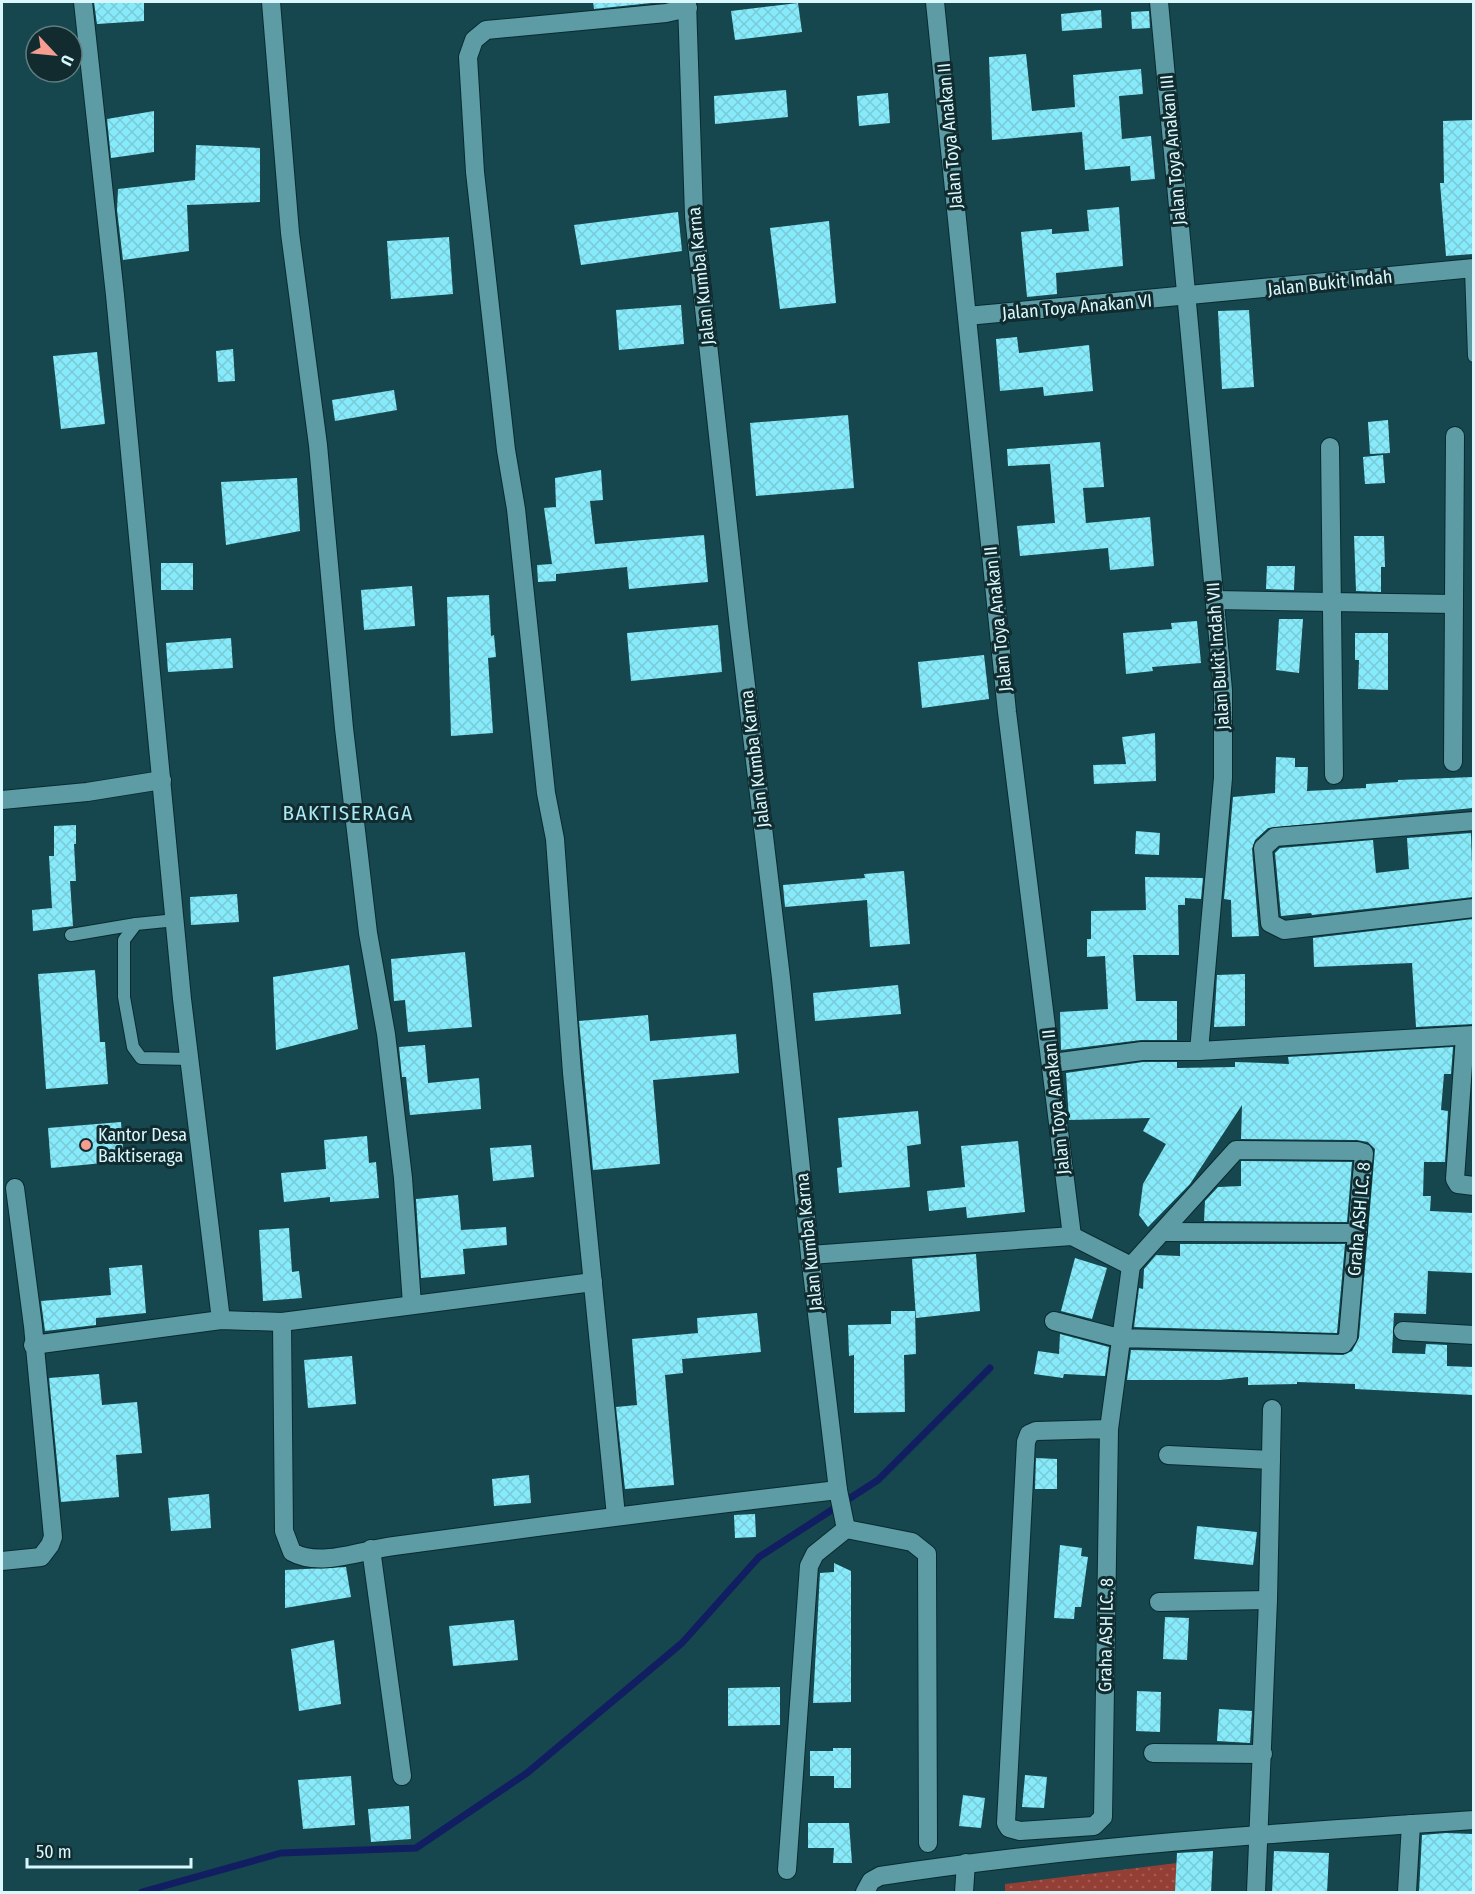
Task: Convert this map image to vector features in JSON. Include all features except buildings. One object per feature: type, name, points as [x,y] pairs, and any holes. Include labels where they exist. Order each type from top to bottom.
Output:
[{"type":"street","points":[[83,2],[190,1059],[221,1320]]},
{"type":"street","points":[[271,2],[290,233],[318,445],[344,728],[368,933],[386,1034],[403,1178],[412,1304]]},
{"type":"street","name":"Jalan Toya Anakan II","points":[[935,2],[1007,712],[1053,1063],[1072,1236]]},
{"type":"street","name":"Jalan Toya Anakan III","points":[[1159,2],[1187,297]]},
{"type":"street","points":[[616,1516],[572,1073],[555,839],[546,793],[516,509],[506,450],[476,172],[468,57],[474,40],[486,30],[666,13],[687,5]]},
{"type":"street","name":"Jalan Kumba Karna","points":[[687,5],[694,216],[810,1255],[838,1492],[845,1522]]},
{"type":"street","name":"Jalan Bukit Indah","points":[[1187,297],[1472,268]]},
{"type":"street","name":"Jalan Toya Anakan VI","points":[[967,316],[1187,297]]},
{"type":"street","name":"Jalan Bukit Indah VII","points":[[1187,297],[1223,690],[1222,778],[1199,1051]]},
{"type":"street","points":[[1453,762],[1455,436]]},
{"type":"street","points":[[1330,447],[1334,775]]},
{"type":"street","points":[[1215,600],[1453,604]]},
{"type":"street","points":[[2,800],[87,792],[162,780]]},
{"type":"street","points":[[1473,821],[1275,837],[1263,848],[1270,923],[1276,928],[1284,930],[1473,908]]},
{"type":"street","points":[[1053,1063],[1142,1051],[1199,1051],[1469,1036],[1455,1179],[1458,1184],[1473,1186]]},
{"type":"street","name":"Graha ASH LC. 8","points":[[1109,1429],[1036,1431],[1029,1434],[1026,1442],[1006,1823],[1009,1828],[1020,1831],[1099,1824],[1103,1817],[1109,1429],[1119,1338],[1131,1266],[1165,1232],[1232,1153],[1242,1148],[1364,1153],[1348,1337],[1342,1344],[1119,1338]]},
{"type":"street","points":[[2,1561],[41,1557],[53,1537],[15,1188]]},
{"type":"street","points":[[1165,1232],[1358,1233]]},
{"type":"street","points":[[810,1255],[1072,1236],[1131,1266]]},
{"type":"street","points":[[33,1345],[221,1320],[282,1322],[593,1282]]},
{"type":"street","points":[[1054,1321],[1119,1338]]},
{"type":"street","points":[[282,1322],[284,1531],[287,1544],[292,1552],[313,1560],[371,1549],[616,1516],[838,1492]]},
{"type":"street","points":[[1403,1331],[1473,1335]]},
{"type":"street","points":[[1257,1893],[1269,1600],[1272,1409]]},
{"type":"street","points":[[1168,1455],[1271,1460]]},
{"type":"street","points":[[787,1870],[809,1566],[815,1554],[845,1522],[912,1542],[927,1554],[928,1843]]},
{"type":"street","points":[[371,1549],[402,1776]]},
{"type":"street","points":[[1159,1602],[1269,1600]]},
{"type":"street","points":[[1153,1753],[1263,1754]]},
{"type":"street","points":[[865,1893],[871,1881],[880,1876],[1017,1856],[1261,1833],[1473,1820]]},
{"type":"street","points":[[1407,1893],[1411,1824]]},
{"type":"street","points":[[964,1893],[966,1863]]},
{"type":"lane","points":[[1472,268],[1473,356]]},
{"type":"lane","points":[[71,935],[176,920]]},
{"type":"lane","points":[[136,924],[124,940],[124,997],[133,1047],[141,1058],[190,1059]]},
{"type":"shaded area","points":[[1177,1863],[1175,1892],[1005,1892],[1005,1884]]},
{"type":"waterway","points":[[142,1892],[281,1853],[416,1848],[527,1773],[682,1643],[759,1557],[878,1480],[990,1368]]},
{"type":"place","name":"Kantor Desa Baktiseraga","points":[[86,1145]]},
{"type":"district","name":"BAKTISERAGA","points":[[348,813]]}]
